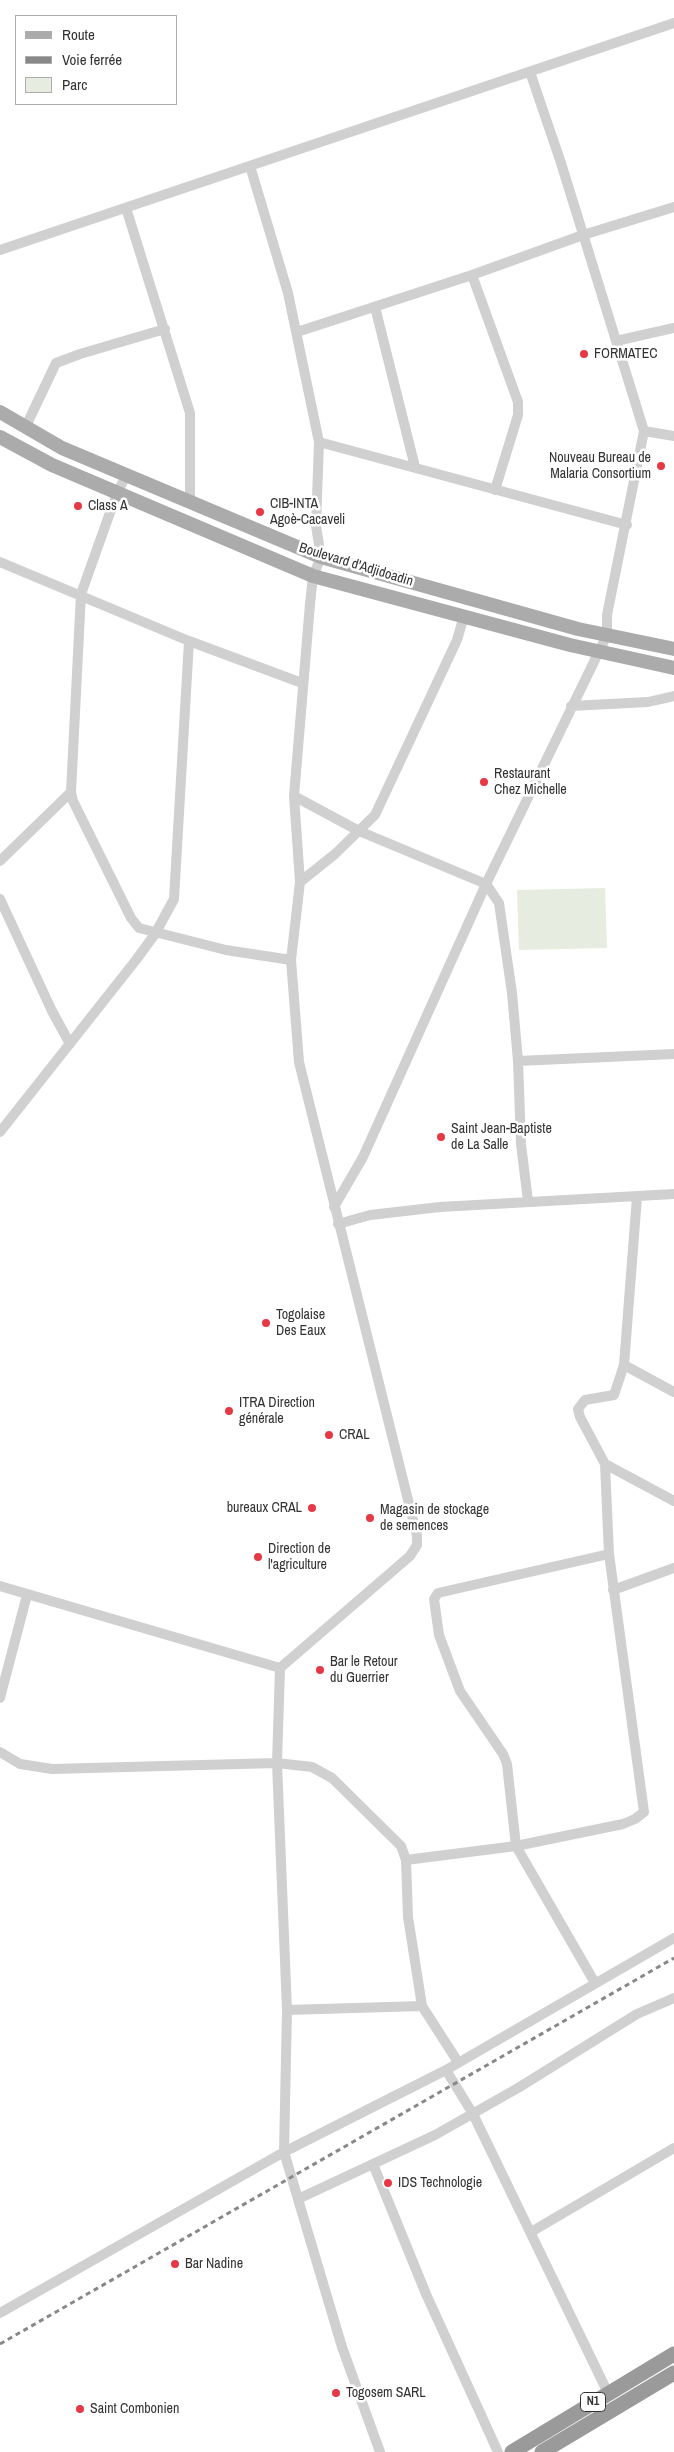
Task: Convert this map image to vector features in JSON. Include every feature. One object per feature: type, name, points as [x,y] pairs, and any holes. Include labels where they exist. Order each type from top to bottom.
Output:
[{"type":"highway","name":"N1","points":[[512,2452],[674,2354]]},
{"type":"highway","name":"N1","points":[[542,2452],[674,2373]]},
{"type":"main road","name":"Boulevard d'Adjidoadin","points":[[0,412],[62,448],[321,557],[607,635],[674,649]]},
{"type":"main road","name":"Boulevard d'Adjidoadin","points":[[0,437],[52,465],[313,576],[597,652],[674,668]]},
{"type":"street","points":[[0,250],[674,23]]},
{"type":"street","points":[[334,1207],[369,1145],[486,884],[597,652],[607,635],[607,616],[627,524],[644,431],[561,163],[530,72]]},
{"type":"street","points":[[250,166],[297,332],[319,442],[316,526],[321,557],[313,576],[302,682],[294,796],[300,882],[291,960],[299,1062],[417,1536],[417,1545],[410,1556],[280,1668],[277,1763],[287,2010],[284,2152],[342,2347],[380,2452]]},
{"type":"street","points":[[126,208],[190,413],[190,503]]},
{"type":"street","points":[[297,332],[472,275],[583,234],[674,208]]},
{"type":"street","points":[[472,275],[518,402],[518,415],[495,490]]},
{"type":"street","points":[[375,307],[415,467]]},
{"type":"street","points":[[616,341],[674,328]]},
{"type":"street","points":[[26,426],[56,363],[165,329]]},
{"type":"street","points":[[644,431],[674,436]]},
{"type":"street","points":[[319,442],[627,524]]},
{"type":"street","points":[[126,476],[117,493],[81,594],[71,792],[76,810],[134,923],[139,928],[155,934],[291,960]]},
{"type":"street","points":[[0,562],[81,594],[189,641],[302,682]]},
{"type":"street","points":[[300,882],[375,815],[457,640],[464,616]]},
{"type":"street","points":[[0,1132],[155,934],[175,894],[189,641]]},
{"type":"street","points":[[571,706],[648,702],[674,696]]},
{"type":"street","points":[[0,860],[71,792]]},
{"type":"street","points":[[294,796],[359,831],[486,884],[502,909],[518,1061],[522,1144],[528,1201]]},
{"type":"street","points":[[0,899],[52,1011],[70,1044]]},
{"type":"street","points":[[518,1061],[674,1054]]},
{"type":"street","points":[[338,1224],[387,1213],[528,1201],[674,1194]]},
{"type":"street","points":[[406,1860],[516,1846],[623,1824],[635,1819],[644,1812],[608,1554],[605,1464],[580,1417],[578,1409],[585,1400],[614,1395],[624,1365],[638,1197]]},
{"type":"street","points":[[624,1365],[674,1392]]},
{"type":"street","points":[[605,1464],[674,1501]]},
{"type":"street","points":[[595,1983],[516,1846],[507,1764],[503,1754],[460,1691],[439,1636],[435,1596],[608,1554]]},
{"type":"street","points":[[613,1590],[674,1568]]},
{"type":"street","points":[[0,1586],[126,1621],[280,1668]]},
{"type":"street","points":[[0,1698],[27,1595]]},
{"type":"street","points":[[0,1752],[20,1764],[52,1769],[277,1763],[312,1767],[332,1778],[391,1834],[400,1846],[406,1860],[408,1917],[422,2006],[458,2062]]},
{"type":"street","points":[[0,2314],[284,2152],[446,2070],[674,1938]]},
{"type":"street","points":[[298,2199],[473,2114],[637,2014],[674,1998]]},
{"type":"street","points":[[287,2010],[422,2006]]},
{"type":"street","points":[[446,2070],[473,2114],[608,2393]]},
{"type":"street","points":[[531,2232],[674,2148]]},
{"type":"street","points":[[373,2164],[426,2294],[498,2452]]},
{"type":"green space","points":[[605,888],[607,948],[519,950],[517,890]]},
{"type":"railway","points":[[0,2344],[674,1958]]},
{"type":"place","name":"FORMATEC","points":[[584,354]]},
{"type":"place","name":"Nouveau Bureau de Malaria Consortium","points":[[661,466]]},
{"type":"place","name":"Class A","points":[[78,506]]},
{"type":"place","name":"CIB-INTA Agoè-Cacaveli","points":[[260,512]]},
{"type":"place","name":"Restaurant Chez Michelle","points":[[484,782]]},
{"type":"place","name":"Saint Jean-Baptiste de La Salle","points":[[441,1137]]},
{"type":"place","name":"Togolaise Des Eaux","points":[[266,1323]]},
{"type":"place","name":"ITRA Direction générale","points":[[229,1411]]},
{"type":"place","name":"CRAL","points":[[329,1435]]},
{"type":"place","name":"bureaux CRAL","points":[[312,1508]]},
{"type":"place","name":"Magasin de stockage de semences","points":[[370,1518]]},
{"type":"place","name":"Direction de l'agriculture","points":[[258,1557]]},
{"type":"place","name":"Bar le Retour du Guerrier","points":[[320,1670]]},
{"type":"place","name":"IDS Technologie","points":[[388,2183]]},
{"type":"place","name":"Bar Nadine","points":[[175,2264]]},
{"type":"place","name":"Togosem SARL","points":[[336,2393]]},
{"type":"place","name":"Saint Combonien","points":[[80,2409]]}]
